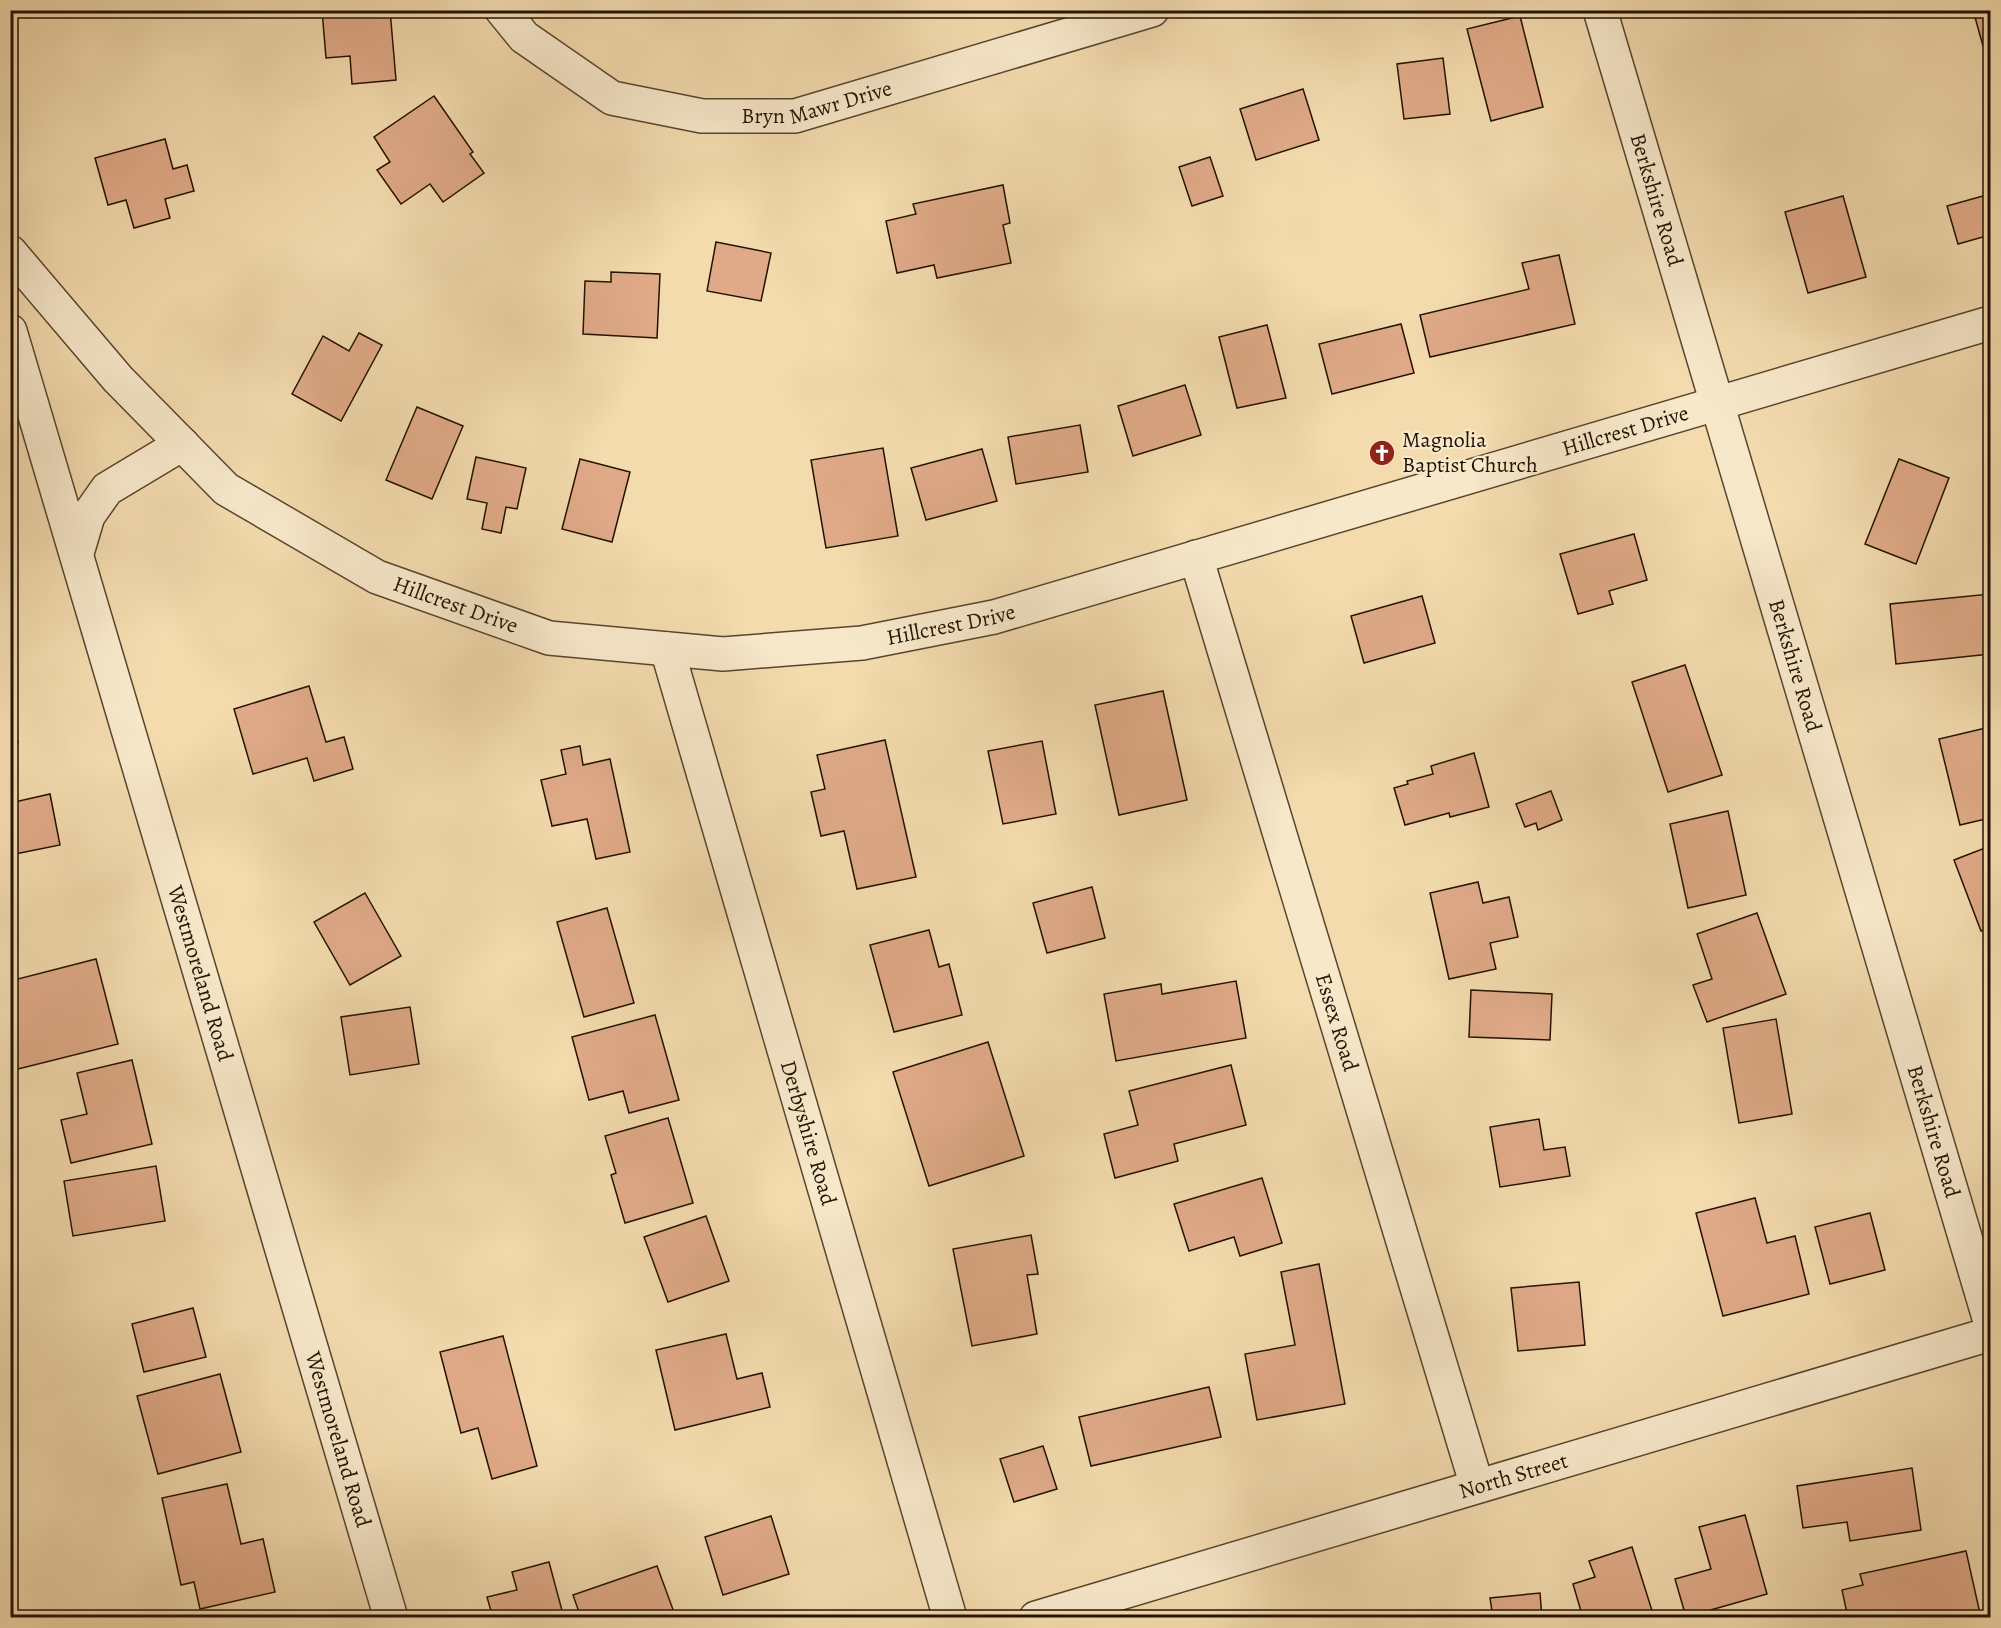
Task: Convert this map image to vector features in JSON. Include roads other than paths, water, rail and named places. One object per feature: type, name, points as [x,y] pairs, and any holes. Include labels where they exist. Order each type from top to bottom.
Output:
[{"type":"street","name":"Bryn Mawr Drive","points":[[502,10],[524,37],[612,98],[702,116],[795,116],[1152,10]]},
{"type":"street","name":"Berkshire Road","points":[[1600,10],[1990,1321]]},
{"type":"street","name":"Hillcrest Drive","points":[[10,252],[118,379],[226,489],[377,577],[549,638],[723,654],[862,643],[994,617],[1990,323]]},
{"type":"street","name":"Westmoreland Road","points":[[10,331],[391,1617]]},
{"type":"street","points":[[77,553],[88,516],[107,489],[182,444]]},
{"type":"street","name":"Essex Road","points":[[1196,557],[1477,1486]]},
{"type":"street","name":"Derbyshire Road","points":[[667,649],[950,1617]]},
{"type":"street","name":"North Street","points":[[1036,1617],[1990,1334]]},
{"type":"place","name":"Magnolia Baptist Church","points":[[1382,453]]}]
